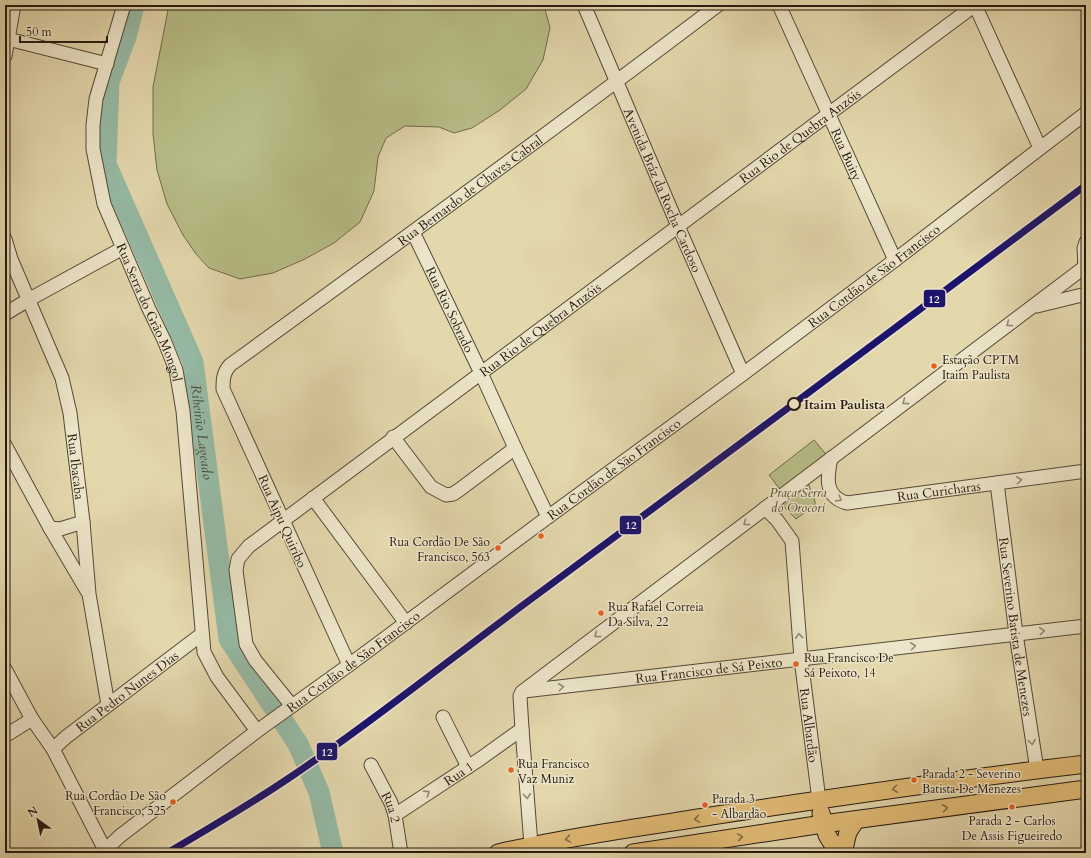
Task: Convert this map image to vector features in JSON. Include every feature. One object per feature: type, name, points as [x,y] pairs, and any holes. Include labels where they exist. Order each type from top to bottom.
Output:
[{"type":"main road","points":[[498,853],[531,849],[819,800],[1086,764]]},
{"type":"main road","points":[[633,853],[823,824],[1086,788]]},
{"type":"main road","name":"Rua Albardão","points":[[819,800],[823,824],[827,835],[838,853]]},
{"type":"main road","points":[[843,853],[848,832],[856,820]]},
{"type":"street","points":[[5,56],[14,5]]},
{"type":"street","name":"Rua Serra do Grão Mongol","points":[[124,5],[96,99],[93,125],[93,149],[104,204],[176,370],[183,411],[204,652],[217,677],[261,728]]},
{"type":"street","name":"Avenida Bráz da Rocha Cardoso","points":[[584,5],[743,374]]},
{"type":"street","name":"Rua Bernardo de Chaves Cabral","points":[[224,375],[230,365],[413,232],[718,5]]},
{"type":"street","name":"Rua Buity","points":[[779,5],[895,260]]},
{"type":"street","points":[[975,5],[1040,148]]},
{"type":"street","name":"Rua Rio de Quebra Anzóis","points":[[288,709],[246,644],[236,570],[238,559],[249,546],[975,5]]},
{"type":"street","points":[[8,39],[107,64]]},
{"type":"street","name":"Rua Cordão de São Francisco","points":[[104,852],[120,836],[261,728],[349,665],[743,374],[895,260],[1086,113]]},
{"type":"street","name":"Rua Rio Sobrado","points":[[413,232],[548,517]]},
{"type":"street","name":"Rua Ibacaba","points":[[5,239],[11,260],[62,378],[70,413],[84,522],[89,594],[108,705]]},
{"type":"street","points":[[531,849],[520,696],[522,692],[1085,266],[1084,248],[1086,242]]},
{"type":"street","points":[[5,314],[123,248]]},
{"type":"street","points":[[1031,307],[1086,294]]},
{"type":"street","name":"Rua Aipu Quiribo","points":[[224,375],[223,389],[349,665]]},
{"type":"street","points":[[394,437],[431,487],[446,495],[453,494],[459,490],[514,448]]},
{"type":"street","points":[[5,445],[50,528],[89,594]]},
{"type":"street","name":"Rua Curicharas","points":[[831,458],[828,476],[830,491],[834,497],[846,503],[1086,471]]},
{"type":"street","name":"Rua Severino Batista de Menezes","points":[[997,483],[1016,634],[1037,770]]},
{"type":"street","points":[[313,498],[406,623]]},
{"type":"street","name":"Rua Albardão","points":[[765,508],[777,520],[792,541],[801,659],[819,800]]},
{"type":"street","points":[[50,528],[60,529],[84,522]]},
{"type":"street","name":"Rua Francisco de Sá Peixto","points":[[522,692],[1086,626]]},
{"type":"street","name":"Rua Pedro Nunes Dias","points":[[53,749],[66,737],[202,634]]},
{"type":"street","points":[[5,669],[32,719],[53,749],[104,852]]},
{"type":"street","points":[[443,717],[468,767]]},
{"type":"street","points":[[5,736],[32,719]]},
{"type":"street","name":"Rua 1","points":[[395,815],[522,729]]},
{"type":"street","name":"Rua 2","points":[[371,765],[391,802],[395,815],[401,853]]},
{"type":"green space","points":[[169,5],[544,5],[550,28],[543,60],[526,89],[500,110],[472,128],[454,133],[439,127],[405,126],[386,138],[378,157],[374,191],[360,222],[334,243],[305,259],[273,273],[240,279],[209,268],[196,254],[183,235],[167,204],[157,170],[153,134],[153,87]]},
{"type":"green space","name":"Praça Serra do Orocori","points":[[814,440],[829,458],[808,483],[815,501],[815,505],[796,519],[779,502],[782,492],[769,475]]},
{"type":"waterway","name":"Ribeirão Lageado","points":[[134,5],[126,37],[109,82],[106,164],[193,362],[229,639],[298,744],[319,792],[333,853]]},
{"type":"transit line","name":"12","points":[[167,853],[274,788],[354,732],[1086,185]]},
{"type":"place","name":"Estação CPTM Itaim Paulista","points":[[934,366]]},
{"type":"place","name":"Itaim Paulista","points":[[794,404]]},
{"type":"place","name":"Rua Cordão De São Francisco, 563","points":[[498,548]]},
{"type":"place","name":"Rua Rafael Correia Da Silva, 22","points":[[601,613]]},
{"type":"place","name":"Rua Francisco De Sá Peixoto, 14","points":[[796,664]]},
{"type":"place","name":"Rua Francisco Vaz Muniz","points":[[511,770]]},
{"type":"place","name":"Parada 2 - Severino Batista De Menezes","points":[[914,780]]},
{"type":"place","name":"Rua Cordão De São Francisco, 525","points":[[173,802]]},
{"type":"place","name":"Parada 3 - Albardão","points":[[705,805]]},
{"type":"place","name":"Parada 2 - Carlos De Assis Figueiredo","points":[[1012,807]]}]
